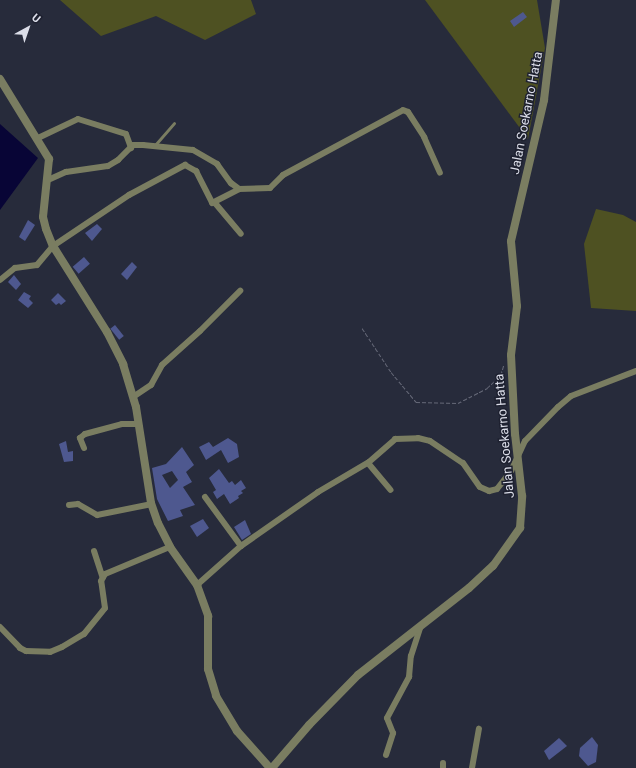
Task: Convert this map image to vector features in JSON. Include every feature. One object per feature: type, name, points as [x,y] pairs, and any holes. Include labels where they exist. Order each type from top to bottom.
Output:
[{"type":"street","name":"Jalan Soekarno Hatta","points":[[271,768],[309,724],[358,675],[474,584],[493,566],[512,543],[520,528],[523,513],[517,455],[511,355],[517,306],[511,241],[544,100],[556,0]]},
{"type":"street","points":[[0,79],[38,138],[49,159],[43,217],[53,246],[113,343],[123,364],[139,424],[152,504],[170,547],[197,585],[208,616],[208,669],[216,696],[237,731],[271,768]]},
{"type":"street","points":[[215,203],[239,189],[274,186],[283,175],[404,110],[408,112],[412,118],[440,173]]},
{"type":"street","points":[[38,138],[78,119],[126,134],[131,148]]},
{"type":"street","points":[[48,180],[66,172],[108,166],[118,160],[133,145],[193,150],[217,164],[231,183],[239,189]]},
{"type":"street","points":[[0,280],[19,267],[37,265],[53,246],[129,195],[185,165],[196,171],[209,200],[215,203],[241,234]]},
{"type":"street","points":[[133,397],[151,385],[162,365],[200,331],[240,291]]},
{"type":"street","points":[[197,585],[241,546],[318,492],[368,463],[393,440],[418,438],[430,441],[458,458],[468,468],[474,482],[489,491],[497,490],[502,485],[517,455],[535,428],[571,396],[636,371]]},
{"type":"street","points":[[84,448],[80,438],[85,434],[122,424],[139,424]]},
{"type":"street","points":[[368,463],[391,490]]},
{"type":"street","points":[[205,498],[241,546]]},
{"type":"street","points":[[69,505],[78,504],[98,515],[152,504]]},
{"type":"street","points":[[103,578],[111,571],[170,547]]},
{"type":"street","points":[[0,627],[15,644],[26,651],[50,652],[84,634],[105,608],[103,578],[94,551]]},
{"type":"street","points":[[386,755],[393,733],[387,718],[409,677],[411,656],[421,626]]},
{"type":"street","points":[[472,768],[479,729]]},
{"type":"lane","points":[[153,146],[174,122]]},
{"type":"path","points":[[362,328],[391,372],[416,402],[458,403],[472,397],[487,388],[501,374],[503,365],[511,355]]},
{"type":"green space","points":[[60,0],[251,0],[256,14],[205,40],[156,16],[101,36]]},
{"type":"green space","points":[[425,0],[537,0],[545,48],[528,139]]},
{"type":"green space","points":[[596,209],[623,215],[636,222],[636,311],[591,308],[584,244]]},
{"type":"shaded area","points":[[0,124],[38,158],[0,210]]},
{"type":"building","points":[[523,12],[527,17],[514,27],[510,21]]},
{"type":"building","points":[[28,220],[35,225],[25,241],[19,237]]},
{"type":"building","points":[[97,224],[102,229],[92,241],[85,233]]},
{"type":"building","points":[[84,257],[90,264],[79,274],[73,267]]},
{"type":"building","points":[[132,262],[137,267],[127,280],[121,274]]},
{"type":"building","points":[[14,275],[21,284],[16,290],[8,282]]},
{"type":"building","points":[[24,292],[31,296],[29,299],[33,303],[28,308],[18,300]]},
{"type":"building","points":[[58,293],[66,301],[61,305],[59,303],[56,305],[51,300]]},
{"type":"building","points":[[115,325],[124,336],[119,340],[110,329]]},
{"type":"building","points":[[228,438],[237,444],[239,457],[228,463],[221,450],[206,460],[199,447],[209,442],[213,447]]},
{"type":"building","points":[[66,441],[68,452],[73,451],[73,461],[64,462],[59,444]]},
{"type":"building","points":[[182,447],[194,465],[186,472],[192,482],[183,487],[195,505],[180,510],[183,516],[168,521],[157,499],[152,468],[166,464]],"holes":[[[172,471],[178,480],[170,488],[162,475]]]},
{"type":"building","points":[[219,469],[229,483],[232,481],[235,485],[241,480],[246,488],[241,491],[243,493],[238,496],[239,498],[230,504],[224,494],[217,499],[213,492],[216,490],[209,478]]},
{"type":"building","points":[[203,519],[209,528],[197,537],[190,526]]},
{"type":"building","points":[[245,520],[251,534],[242,540],[234,527]]},
{"type":"building","points":[[592,737],[598,745],[596,762],[588,766],[579,756],[580,748]]},
{"type":"building","points":[[559,738],[567,746],[549,760],[544,751]]}]
